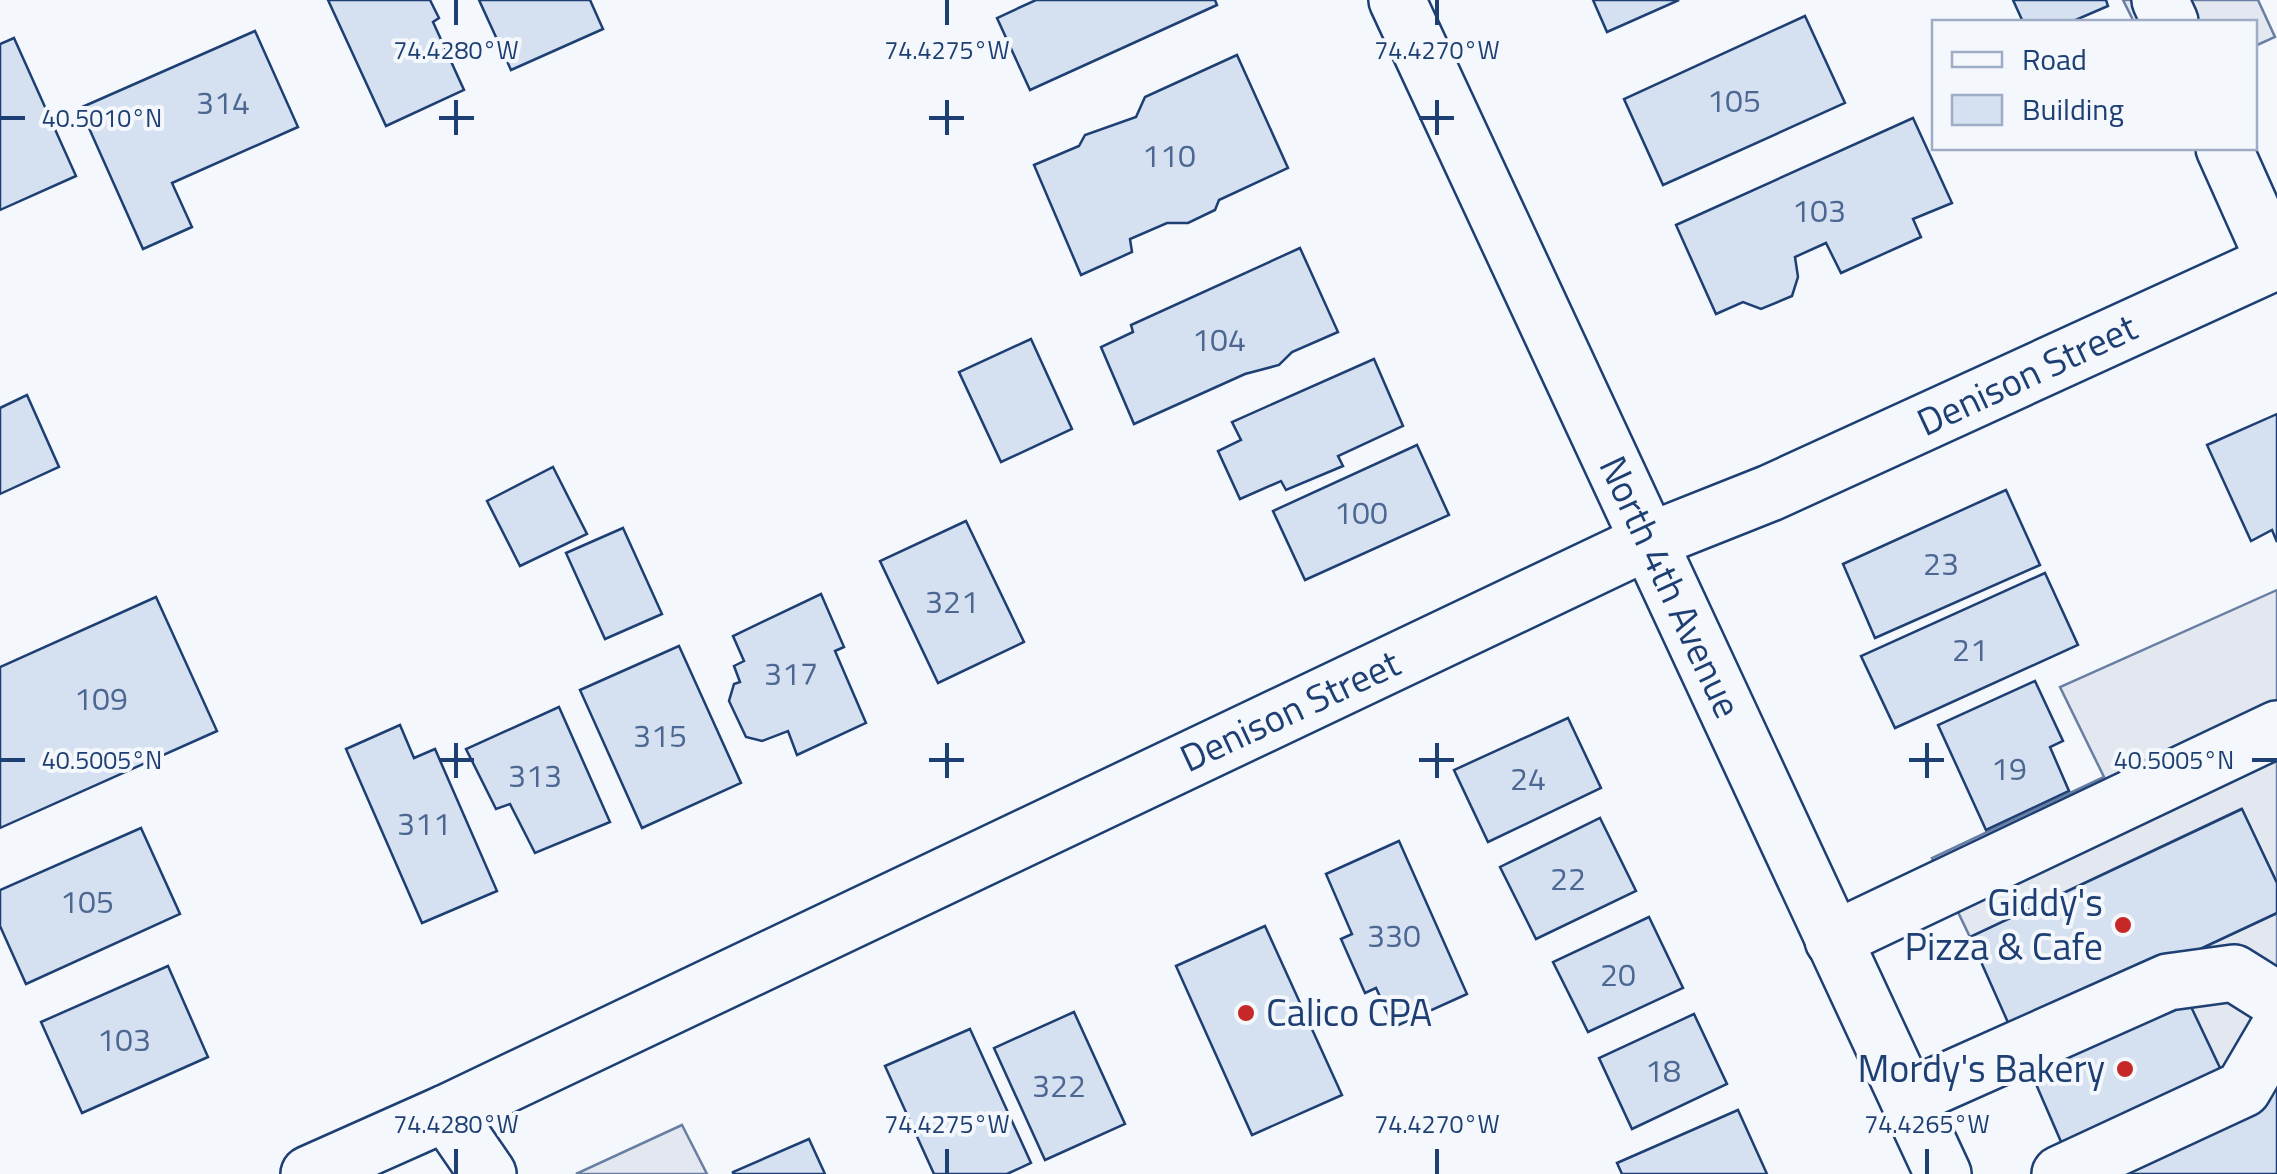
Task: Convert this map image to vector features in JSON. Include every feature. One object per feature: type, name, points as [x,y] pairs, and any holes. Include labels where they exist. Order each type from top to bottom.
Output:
[{"type":"street","name":"North 4th Avenue","points":[[1397,0],[1944,1174]]},
{"type":"street","points":[[2225,150],[2276,261]]},
{"type":"street","name":"Denison Street","points":[[309,1174],[446,1114],[1648,540],[1770,493],[2276,261]]},
{"type":"street","points":[[1833,940],[2277,729]]},
{"type":"street","points":[[1908,1098],[2168,982],[2234,974],[2277,1000]]},
{"type":"street","points":[[2060,1174],[2243,1089],[2277,1031]]},
{"type":"street","points":[[446,1114],[488,1174]]},
{"type":"shaded area","points":[[2123,0],[2258,0],[2275,37],[2257,45],[2257,20],[2133,20]]},
{"type":"shaded area","points":[[2277,590],[2277,883],[2241,809],[1970,937],[1932,858],[2104,777],[2060,687]]},
{"type":"shaded area","points":[[2277,913],[2277,1083],[2076,1147],[2014,1036]]},
{"type":"shaded area","points":[[682,1125],[707,1174],[576,1174]]},
{"type":"building","points":[[328,0],[430,0],[439,18],[433,22],[464,90],[386,126]]},
{"type":"building","points":[[479,0],[590,0],[603,29],[511,70]]},
{"type":"building","points":[[1036,0],[1215,0],[1217,5],[1030,90],[997,18]]},
{"type":"building","points":[[1593,0],[1679,0],[1607,32]]},
{"type":"building","points":[[2013,0],[2106,0],[2108,6],[2076,20],[2022,20]]},
{"type":"building","points":[[1805,16],[1845,103],[1663,185],[1624,99]]},
{"type":"building","points":[[255,31],[298,127],[172,183],[192,227],[143,249],[80,108]]},
{"type":"building","points":[[14,38],[76,176],[0,210],[0,44]]},
{"type":"building","points":[[1237,55],[1288,168],[1219,200],[1215,210],[1188,223],[1167,223],[1130,239],[1132,252],[1081,275],[1034,165],[1079,146],[1085,135],[1136,117],[1145,97]]},
{"type":"building","points":[[1913,118],[1952,203],[1913,219],[1921,237],[1841,273],[1826,243],[1795,257],[1798,277],[1792,296],[1761,309],[1743,302],[1716,314],[1676,225]]},
{"type":"building","points":[[1300,248],[1338,332],[1292,352],[1279,365],[1245,374],[1134,424],[1101,347],[1133,332],[1131,325]]},
{"type":"building","points":[[1031,339],[1072,429],[1001,462],[959,372]]},
{"type":"building","points":[[1374,359],[1403,426],[1338,456],[1343,466],[1286,490],[1281,481],[1240,499],[1218,451],[1241,440],[1232,422]]},
{"type":"building","points":[[27,395],[59,467],[0,494],[0,408]]},
{"type":"building","points":[[2277,414],[2277,542],[2272,530],[2251,541],[2207,445]]},
{"type":"building","points":[[1417,445],[1449,515],[1305,580],[1273,511]]},
{"type":"building","points":[[553,467],[587,534],[520,566],[487,501]]},
{"type":"building","points":[[2006,490],[2040,565],[1875,638],[1843,564]]},
{"type":"building","points":[[966,521],[1024,642],[938,683],[880,561]]},
{"type":"building","points":[[623,528],[662,614],[605,639],[566,553]]},
{"type":"building","points":[[2045,573],[2078,645],[1895,728],[1861,656]]},
{"type":"building","points":[[821,594],[844,647],[835,651],[866,723],[797,755],[788,731],[762,741],[746,737],[729,701],[734,684],[740,682],[734,666],[744,661],[733,636]]},
{"type":"building","points":[[156,597],[217,731],[0,828],[0,667]]},
{"type":"building","points":[[679,646],[741,783],[642,828],[580,690]]},
{"type":"building","points":[[2035,681],[2063,741],[2050,747],[2069,791],[1986,830],[1938,725]]},
{"type":"building","points":[[559,707],[610,822],[535,853],[510,804],[496,809],[466,749]]},
{"type":"building","points":[[1568,718],[1601,788],[1488,842],[1454,770]]},
{"type":"building","points":[[400,725],[414,758],[435,749],[497,891],[422,923],[346,749]]},
{"type":"building","name":"Giddy's Pizza & Cafe","points":[[2242,809],[2277,883],[2277,913],[2014,1036],[1970,937]]},
{"type":"building","points":[[1600,818],[1636,891],[1536,939],[1500,867]]},
{"type":"building","points":[[141,828],[180,914],[26,984],[0,926],[0,890]]},
{"type":"building","points":[[1399,841],[1467,994],[1394,1027],[1376,988],[1365,993],[1341,939],[1352,934],[1326,874]]},
{"type":"building","points":[[1649,917],[1683,988],[1588,1032],[1553,962]]},
{"type":"building","points":[[1265,926],[1342,1095],[1252,1135],[1176,966]]},
{"type":"building","points":[[168,966],[208,1057],[82,1113],[41,1022]]},
{"type":"building","name":"Mordy's Bakery","points":[[2185,994],[2221,1070],[2062,1144],[2029,1068]]},
{"type":"building","points":[[1074,1012],[1125,1124],[1045,1160],[994,1048]]},
{"type":"building","points":[[1694,1014],[1727,1084],[1632,1129],[1599,1058]]},
{"type":"building","points":[[970,1029],[1031,1163],[1007,1174],[934,1174],[885,1066]]},
{"type":"building","points":[[2277,1087],[2277,1174],[2095,1174]]},
{"type":"building","points":[[1738,1110],[1767,1174],[1622,1174],[1617,1163]]},
{"type":"building","points":[[809,1139],[825,1174],[733,1174],[733,1172]]},
{"type":"place","name":"Giddy's Pizza & Cafe","points":[[2123,925]]},
{"type":"place","name":"Calico CPA","points":[[1246,1013]]},
{"type":"place","name":"Mordy's Bakery","points":[[2125,1069]]}]
